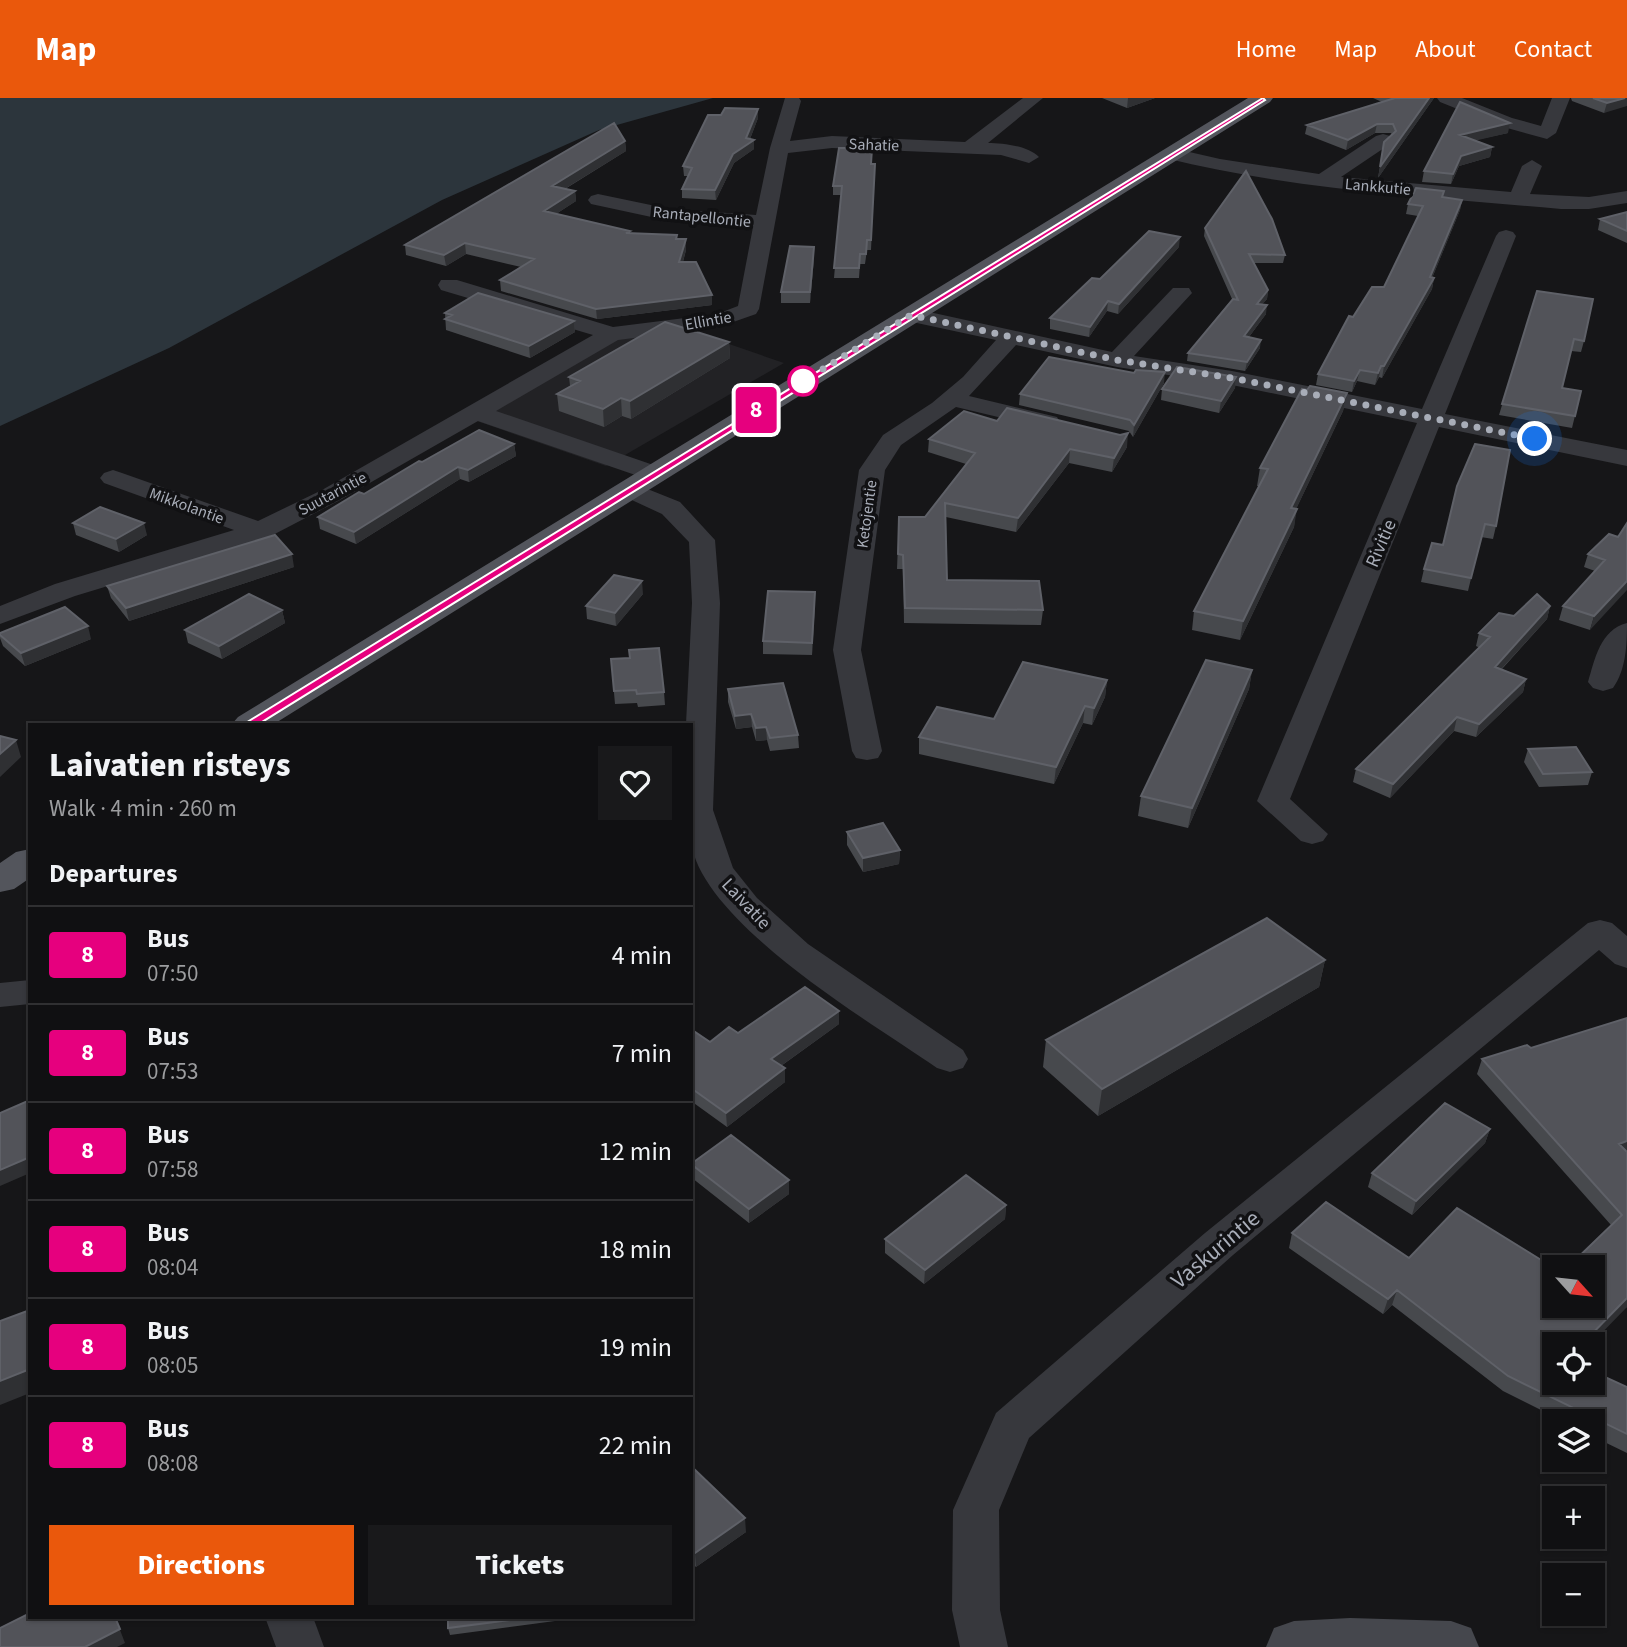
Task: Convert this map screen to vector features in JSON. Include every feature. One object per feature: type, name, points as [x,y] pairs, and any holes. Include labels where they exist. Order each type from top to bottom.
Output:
[{"type":"main road","points":[[252,723],[1263,98]]},
{"type":"main road","points":[[0,880],[28,862]]},
{"type":"main road","points":[[1294,1647],[1350,1644],[1451,1647]]},
{"type":"street","points":[[969,148],[1034,98]]},
{"type":"street","points":[[1446,98],[1506,122],[1547,133],[1561,98]]},
{"type":"street","name":"Ellintie","points":[[476,412],[612,334],[719,320],[748,309],[779,148],[792,101]]},
{"type":"street","points":[[1322,181],[1383,140]]},
{"type":"street","name":"Sahatie","points":[[779,148],[832,142],[1002,149],[1029,157]]},
{"type":"street","name":"Lankkutie","points":[[1172,154],[1209,163],[1322,181],[1588,203],[1627,197]]},
{"type":"street","points":[[1518,199],[1532,166]]},
{"type":"street","name":"Rantapellontie","points":[[598,200],[670,215],[764,222]]},
{"type":"street","name":"Rivitie","points":[[1312,834],[1273,801],[1506,236]]},
{"type":"street","points":[[449,285],[612,334]]},
{"type":"street","points":[[1117,360],[1181,293]]},
{"type":"street","points":[[911,315],[1117,360],[1232,378],[1627,458]]},
{"type":"street","name":"Ketojentie","points":[[867,751],[847,650],[872,470],[892,440],[951,399],[1012,336]]},
{"type":"street","points":[[951,399],[1067,427]]},
{"type":"street","points":[[476,412],[656,474]]},
{"type":"street","name":"Suutarintie","points":[[0,616],[65,590],[260,531],[331,495],[476,412]]},
{"type":"street","name":"Mikkolantie","points":[[114,478],[260,531]]},
{"type":"street","name":"Laivatie","points":[[631,490],[671,508],[702,540],[706,603],[694,811],[717,871],[745,905],[796,952],[950,1059]]},
{"type":"street","points":[[1603,682],[1614,647],[1627,632]]},
{"type":"street","name":"Vaskurintie","points":[[984,1647],[976,1610],[976,1510],[1012,1426],[1219,1244],[1614,943]]},
{"type":"street","points":[[0,995],[28,992]]},
{"type":"street","points":[[290,1619],[300,1647]]},
{"type":"shaded area","points":[[0,98],[713,98],[599,130],[442,200],[169,348],[0,426]]},
{"type":"shaded area","points":[[671,324],[784,363],[606,466],[471,419],[627,332]]},
{"type":"building","points":[[1395,98],[1429,98],[1380,167],[1384,142],[1396,131],[1393,124],[1377,124],[1348,140],[1307,125]]},
{"type":"building","points":[[1593,98],[1625,98],[1607,103]]},
{"type":"building","points":[[1460,102],[1510,123],[1460,135],[1492,147],[1461,156],[1453,174],[1424,171]]},
{"type":"building","points":[[725,108],[758,109],[746,138],[754,140],[733,154],[715,190],[682,189],[692,168],[683,166],[708,115],[721,115]]},
{"type":"building","points":[[614,123],[625,141],[552,186],[575,191],[544,211],[630,231],[626,233],[677,235],[676,239],[686,239],[679,262],[696,262],[712,295],[596,309],[500,280],[534,259],[465,243],[444,255],[405,245]]},
{"type":"building","points":[[839,148],[872,148],[871,164],[875,164],[871,240],[867,240],[866,254],[860,254],[859,268],[834,268],[842,186],[833,186]]},
{"type":"building","points":[[1246,171],[1272,219],[1285,255],[1249,254],[1268,290],[1257,304],[1267,305],[1244,336],[1261,340],[1247,362],[1188,353],[1233,299],[1238,300],[1205,228]]},
{"type":"building","points":[[1416,188],[1444,191],[1442,197],[1462,200],[1430,277],[1434,278],[1378,373],[1360,370],[1354,381],[1318,374],[1349,316],[1353,317],[1372,287],[1384,287],[1423,206],[1408,204]]},
{"type":"building","points":[[1627,212],[1627,231],[1600,219]]},
{"type":"building","points":[[1149,231],[1180,237],[1119,304],[1108,301],[1090,327],[1050,318],[1092,278],[1100,279]]},
{"type":"building","points":[[790,246],[814,247],[810,292],[781,292]]},
{"type":"building","points":[[1537,291],[1593,299],[1584,341],[1574,339],[1562,388],[1581,391],[1575,416],[1502,404]]},
{"type":"building","points":[[478,293],[574,321],[529,346],[445,319],[452,315],[445,313]]},
{"type":"building","points":[[665,322],[729,342],[630,401],[621,398],[603,409],[557,394],[580,381],[569,377]]},
{"type":"building","points":[[1049,357],[1134,373],[1136,370],[1165,372],[1134,425],[1130,420],[1020,394]]},
{"type":"building","points":[[1177,367],[1236,377],[1221,401],[1162,389]]},
{"type":"building","points":[[1310,386],[1347,393],[1291,508],[1297,509],[1243,621],[1194,611],[1268,469],[1260,468],[1302,389],[1307,390]]},
{"type":"building","points":[[1007,408],[1120,435],[1128,433],[1114,458],[1070,449],[1018,518],[945,503],[947,580],[1039,581],[1043,610],[905,608],[903,555],[898,554],[899,517],[925,517],[975,453],[929,439],[964,411],[997,421]]},
{"type":"building","points":[[479,430],[514,444],[468,470],[458,467],[354,532],[318,517],[359,492],[364,494]]},
{"type":"building","points":[[1475,444],[1510,450],[1496,526],[1485,524],[1471,578],[1424,569],[1432,543],[1443,545],[1457,486]]},
{"type":"building","points":[[100,507],[144,523],[116,539],[73,523]]},
{"type":"building","points":[[1627,523],[1627,581],[1594,616],[1563,606],[1605,560],[1588,554],[1609,534],[1618,537]]},
{"type":"building","points":[[275,535],[292,554],[126,608],[107,586]]},
{"type":"building","points":[[614,575],[642,581],[615,613],[586,606]]},
{"type":"building","points":[[768,591],[815,592],[812,643],[763,641]]},
{"type":"building","points":[[249,594],[282,610],[219,646],[185,630]]},
{"type":"building","points":[[1537,594],[1550,606],[1495,667],[1526,679],[1479,724],[1457,717],[1393,784],[1356,769],[1490,637],[1479,633],[1499,613],[1514,616]]},
{"type":"building","points":[[65,607],[88,626],[21,653],[0,635],[0,633]]},
{"type":"building","points":[[659,648],[664,692],[637,694],[636,690],[614,691],[611,659],[630,658],[629,650]]},
{"type":"building","points":[[1206,660],[1252,670],[1192,808],[1141,796]]},
{"type":"building","points":[[1023,662],[1107,680],[1094,708],[1085,706],[1056,767],[919,737],[937,707],[994,719]]},
{"type":"building","points":[[783,683],[798,735],[770,738],[766,727],[756,728],[751,714],[735,716],[728,689]]},
{"type":"building","points":[[0,736],[16,740],[0,754]]},
{"type":"building","points":[[1576,747],[1592,772],[1543,774],[1528,749]]},
{"type":"building","points":[[883,823],[900,850],[863,858],[847,832]]},
{"type":"building","points":[[1267,918],[1325,960],[1102,1089],[1046,1040]]},
{"type":"building","points":[[805,987],[839,1011],[771,1059],[785,1068],[726,1113],[693,1089],[693,1033],[710,1042],[729,1027],[738,1033]]},
{"type":"building","points":[[1627,1018],[1627,1141],[1619,1144],[1627,1152],[1627,1298],[1594,1332],[1542,1332],[1542,1393],[1508,1376],[1397,1290],[1388,1299],[1292,1233],[1326,1202],[1409,1258],[1457,1208],[1542,1261],[1542,1318],[1605,1318],[1605,1255],[1580,1255],[1622,1215],[1482,1059],[1527,1045],[1531,1048]]},
{"type":"building","points":[[28,1101],[28,1158],[0,1170],[0,1113]]},
{"type":"building","points":[[1445,1103],[1490,1129],[1416,1201],[1372,1173]]},
{"type":"building","points":[[731,1135],[789,1180],[749,1209],[693,1166],[693,1163]]},
{"type":"building","points":[[966,1175],[1006,1205],[925,1270],[885,1239]]},
{"type":"building","points":[[28,1311],[28,1370],[0,1381],[0,1321]]},
{"type":"building","points":[[1605,1377],[1627,1387],[1627,1434],[1605,1423],[1605,1409],[1576,1409],[1547,1395],[1605,1395]]},
{"type":"building","points":[[693,1468],[745,1518],[695,1553],[693,1551]]},
{"type":"building","points":[[28,1614],[28,1619],[116,1619],[120,1629],[85,1647],[0,1647],[0,1628]]},
{"type":"building","points":[[448,1619],[518,1619],[448,1628]]},
{"type":"bus line","name":"8","points":[[252,723],[1263,98]]},
{"type":"route","points":[[803,381],[797,385],[911,315],[1117,360],[1232,378],[1535,439]]}]
